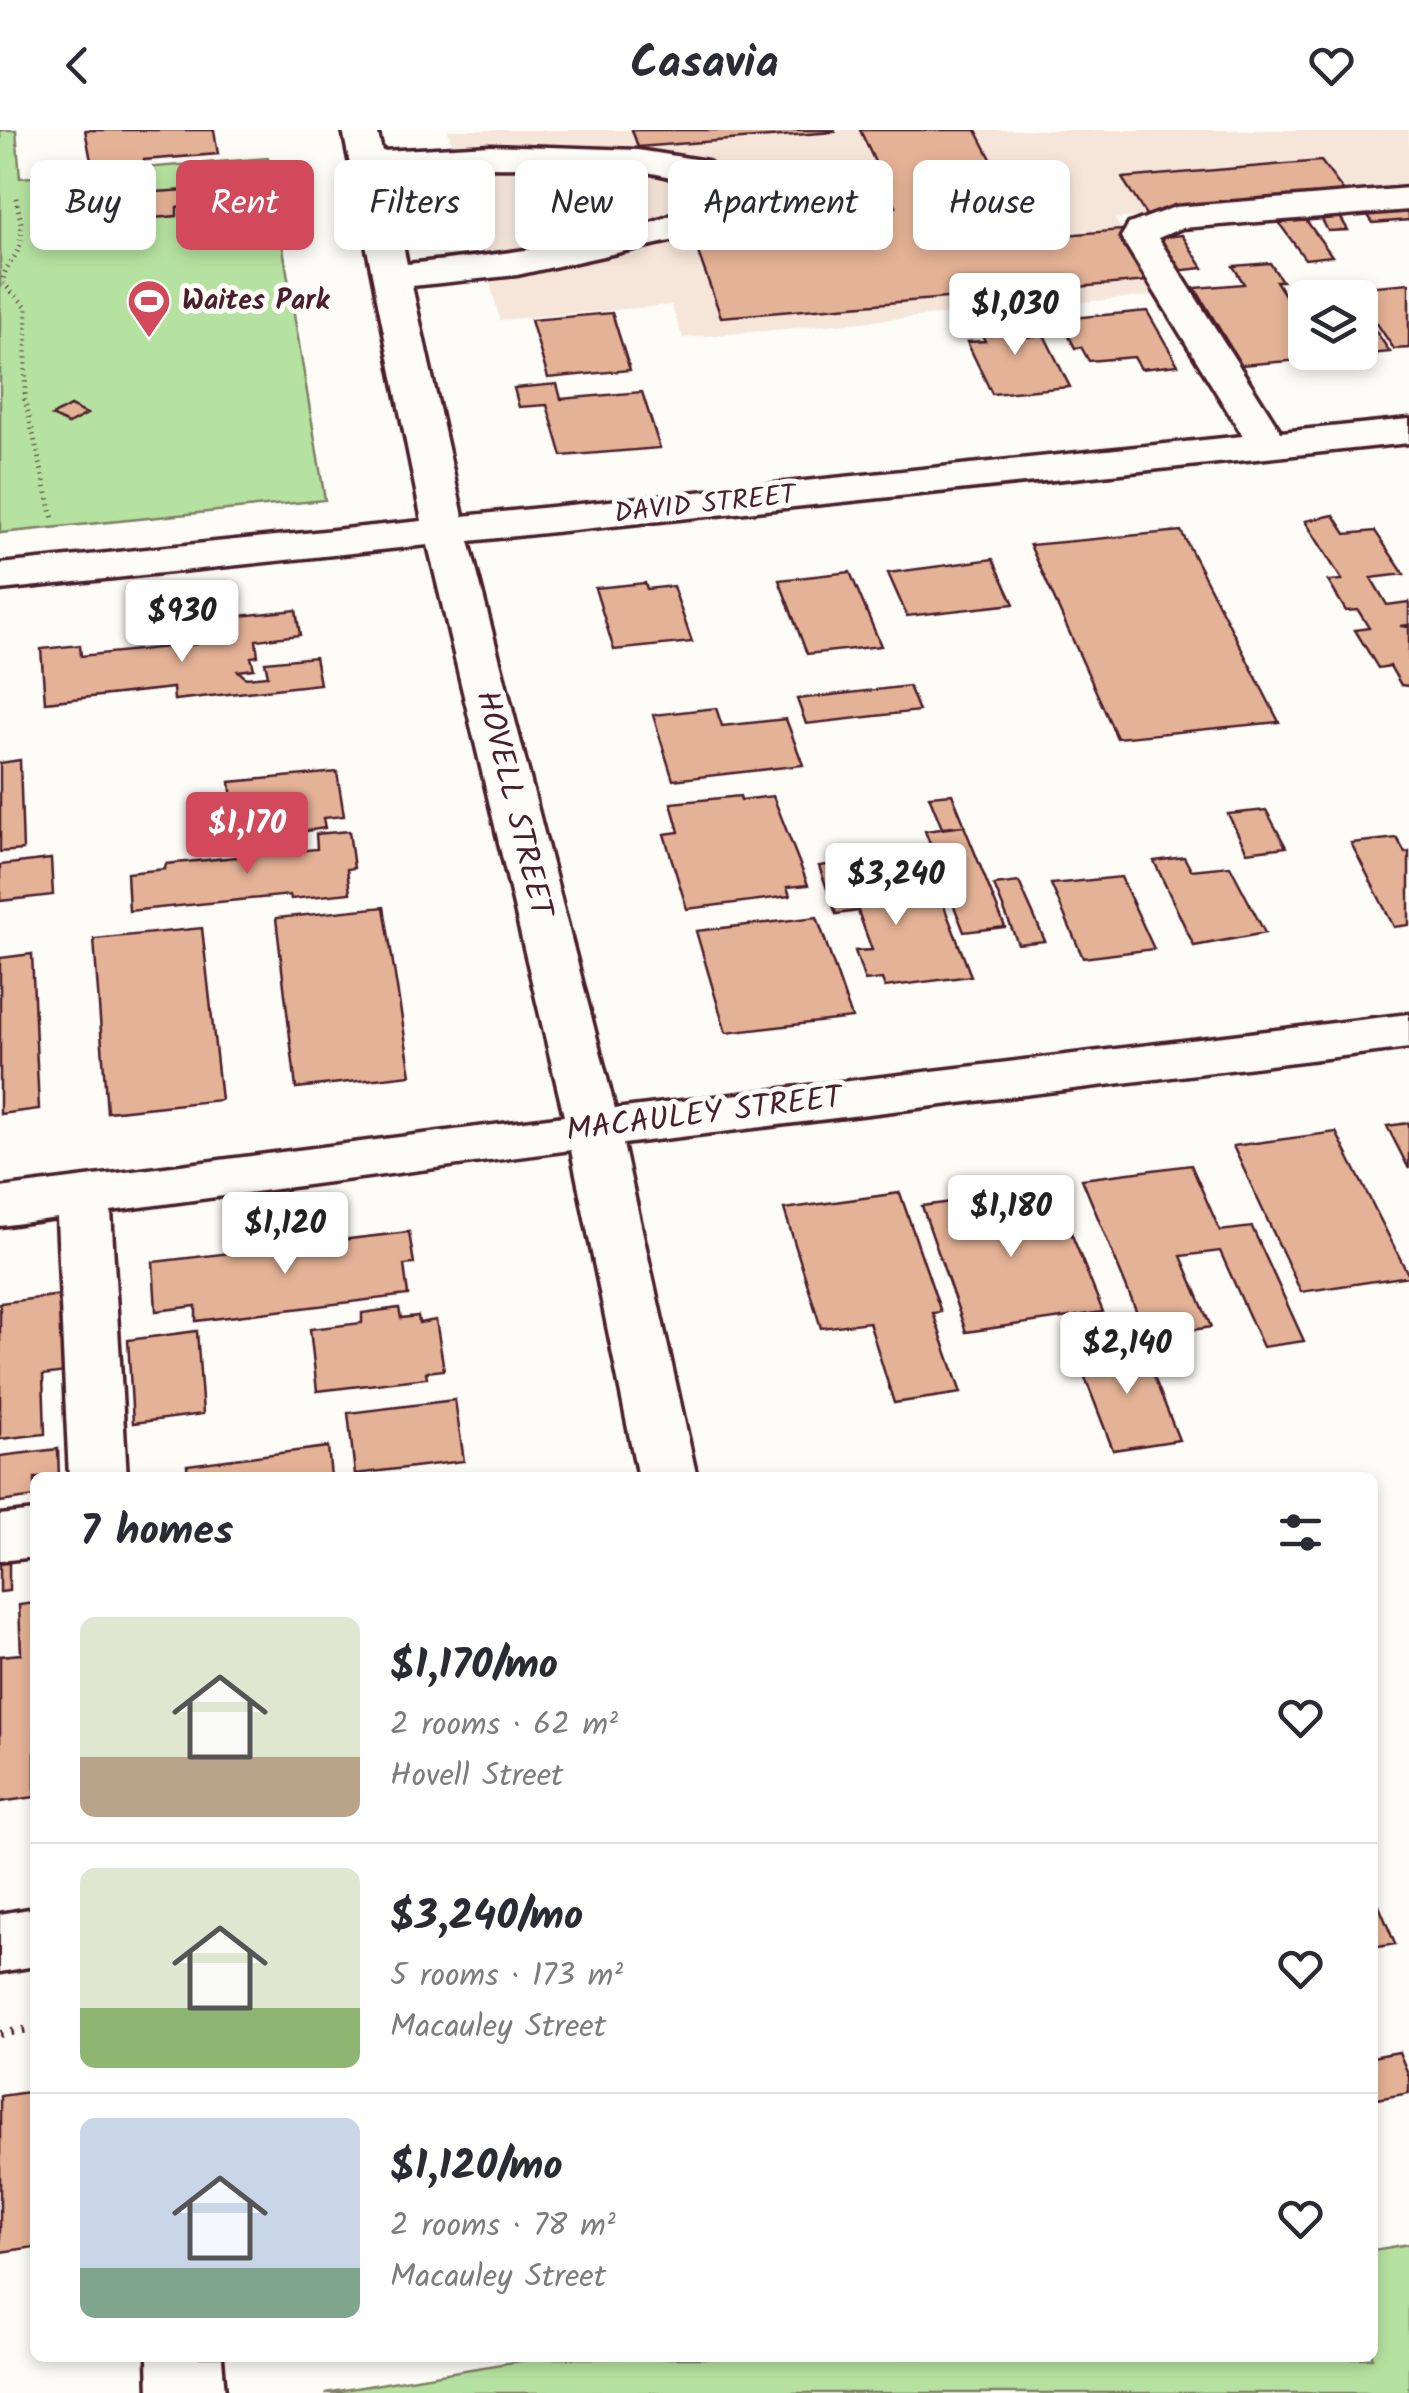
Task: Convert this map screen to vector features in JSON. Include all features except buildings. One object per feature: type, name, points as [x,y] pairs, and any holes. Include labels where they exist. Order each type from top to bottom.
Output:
[{"type":"street","name":"HOVELL STREET","points":[[364,146],[446,533],[594,1130],[667,1472]]},
{"type":"street","points":[[364,146],[490,156],[638,161],[694,169],[728,191],[706,214],[662,232],[517,264],[392,276]]},
{"type":"street","points":[[1269,445],[1139,238],[1142,232],[1175,218],[1409,199]]},
{"type":"street","name":"DAVID STREET","points":[[0,577],[1409,431]]},
{"type":"street","name":"MACAULEY STREET","points":[[0,1207],[1409,1031]]},
{"type":"street","points":[[84,1196],[98,1472]]},
{"type":"street","points":[[0,1538],[30,1535]]},
{"type":"street","points":[[0,1943],[30,1939]]},
{"type":"street","points":[[184,2362],[187,2393]]},
{"type":"path","points":[[16,198],[24,239],[19,255],[3,270],[3,283],[27,308],[24,400],[53,520]]},
{"type":"path","points":[[0,2034],[30,2029]]},
{"type":"shaded area","points":[[448,130],[1409,130],[1409,193],[1115,219],[1161,295],[683,338],[671,305],[500,320],[481,250],[495,250],[495,160],[456,160]]},
{"type":"green space","name":"Waites Park","points":[[0,130],[16,130],[20,178],[30,177],[30,250],[156,250],[156,167],[176,165],[176,250],[283,250],[325,500],[0,533]]},
{"type":"green space","points":[[1409,2244],[1409,2393],[325,2393],[514,2362],[1378,2362],[1378,2249]]},
{"type":"place","name":"Waites Park","points":[[149,339]]}]
